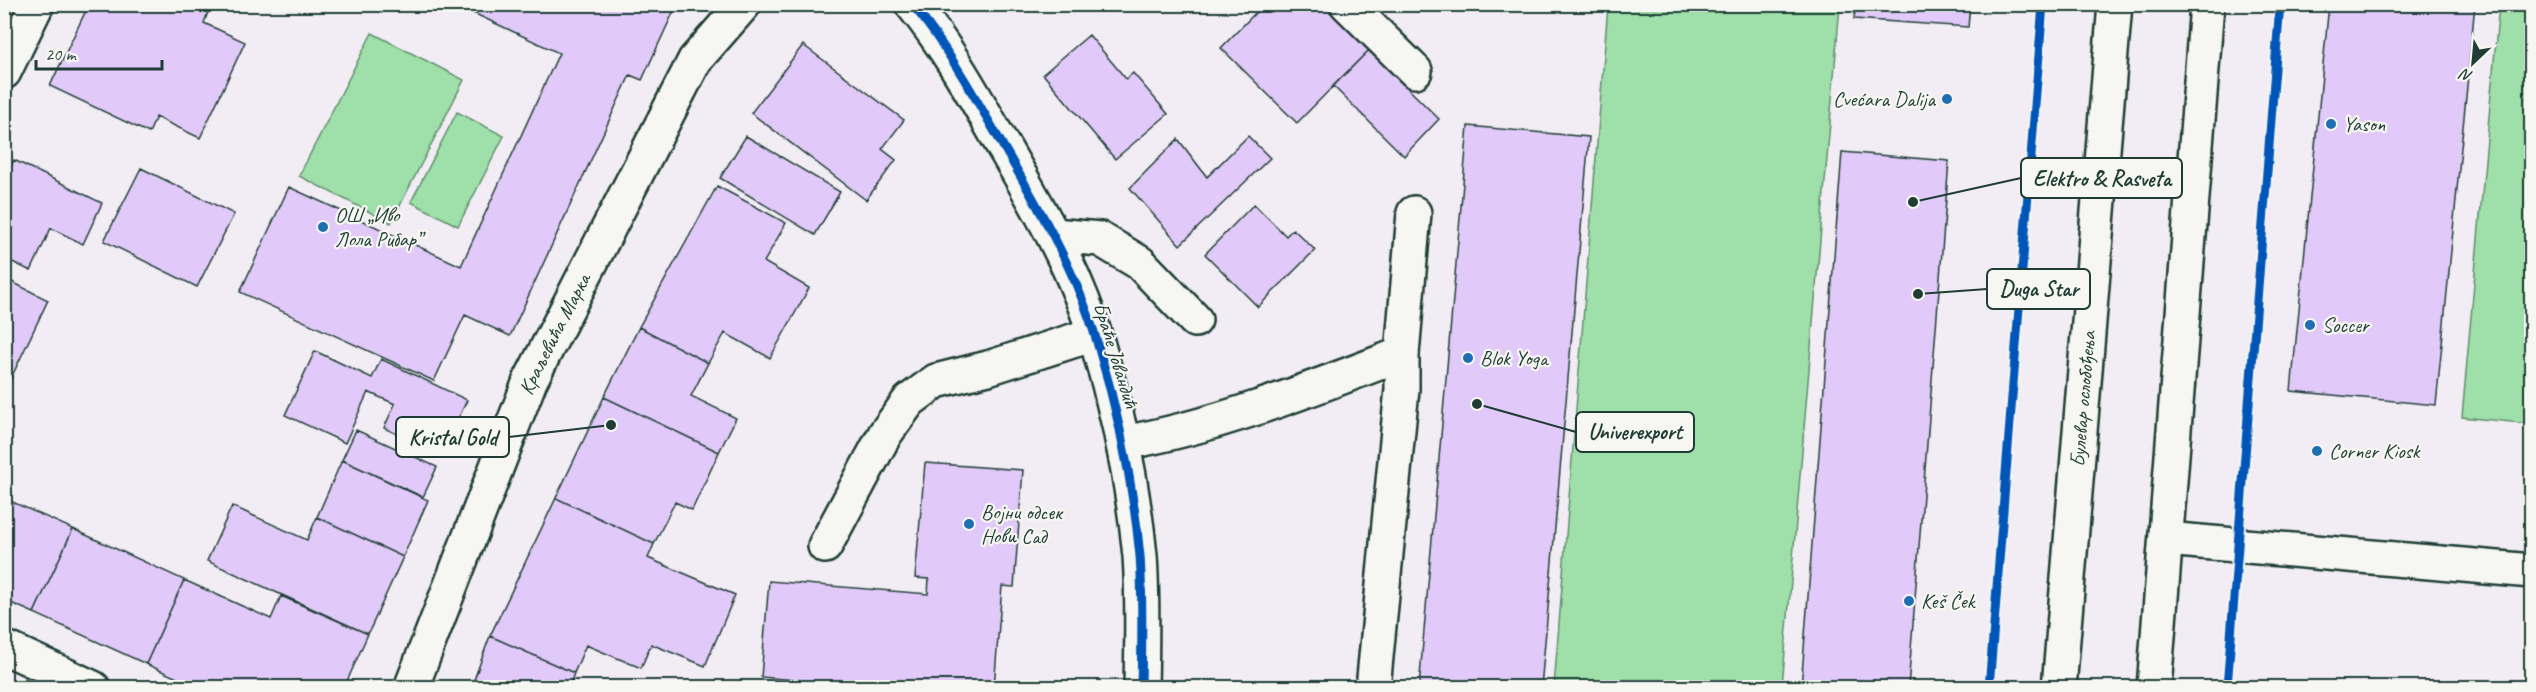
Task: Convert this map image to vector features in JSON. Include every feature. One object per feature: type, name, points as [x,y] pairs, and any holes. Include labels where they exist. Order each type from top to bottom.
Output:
[{"type":"street","points":[[4,72],[37,4]]},
{"type":"street","name":"Краљевића Марка","points":[[411,687],[530,381],[695,60],[744,4]]},
{"type":"street","name":"Браће Јовандић","points":[[912,4],[945,48],[1053,235],[1094,334],[1123,443],[1140,556],[1141,687]]},
{"type":"street","points":[[1347,4],[1415,71]]},
{"type":"street","name":"Булевар ослобођења","points":[[2059,687],[2115,4]]},
{"type":"street","points":[[2154,687],[2207,4]]},
{"type":"street","points":[[1373,687],[1402,389],[1402,354],[1414,213]]},
{"type":"street","points":[[1053,235],[1100,239],[1140,263],[1195,320]]},
{"type":"street","points":[[825,546],[885,434],[909,401],[936,381],[988,368],[1094,334]]},
{"type":"street","points":[[1123,443],[1173,433],[1307,390],[1402,354]]},
{"type":"street","points":[[2166,539],[2532,571]]},
{"type":"street","points":[[4,646],[93,687]]},
{"type":"green space","points":[[1608,5],[1840,5],[1782,687],[1554,687]]},
{"type":"green space","points":[[2499,5],[2531,5],[2531,424],[2462,417]]},
{"type":"green space","points":[[372,33],[464,80],[391,223],[299,176]]},
{"type":"green space","points":[[457,112],[504,136],[458,226],[411,202]]},
{"type":"building","points":[[89,4],[211,4],[204,23],[245,42],[200,138],[156,117],[149,133],[50,86]]},
{"type":"building","name":"ОШ „Иво Лола Рибар”","points":[[454,4],[677,4],[642,80],[630,75],[510,336],[465,315],[434,381],[240,292],[289,187],[461,266],[559,53]]},
{"type":"building","points":[[1264,4],[1324,4],[1369,50],[1297,123],[1221,48]]},
{"type":"building","points":[[1856,4],[1970,4],[1968,27],[1854,19]]},
{"type":"building","points":[[2329,4],[2475,4],[2436,405],[2291,391]]},
{"type":"building","points":[[1089,35],[1126,79],[1133,73],[1168,114],[1115,159],[1043,74]]},
{"type":"building","points":[[803,45],[904,120],[882,149],[896,160],[866,200],[751,113]]},
{"type":"building","points":[[1369,50],[1439,119],[1404,156],[1333,86]]},
{"type":"building","points":[[1468,126],[1589,137],[1541,688],[1419,688]]},
{"type":"building","points":[[746,136],[840,192],[815,235],[720,178]]},
{"type":"building","points":[[1248,136],[1270,158],[1180,245],[1130,188],[1178,139],[1207,177]]},
{"type":"building","points":[[1842,152],[1949,161],[1908,688],[1801,688]]},
{"type":"building","points":[[14,160],[102,203],[83,244],[51,228],[31,271],[4,258],[4,179]]},
{"type":"building","points":[[141,168],[234,214],[197,287],[104,241]]},
{"type":"building","points":[[717,186],[786,223],[764,262],[809,288],[770,358],[725,333],[708,363],[639,327]]},
{"type":"building","points":[[1254,204],[1286,236],[1293,229],[1315,250],[1258,307],[1205,254]]},
{"type":"building","points":[[4,278],[48,300],[4,393]]},
{"type":"building","points":[[639,327],[708,363],[691,396],[736,418],[719,452],[604,397]]},
{"type":"building","points":[[315,351],[372,378],[381,359],[467,400],[441,455],[384,428],[395,404],[368,392],[345,443],[285,415]]},
{"type":"building","points":[[604,397],[719,452],[692,510],[675,502],[654,544],[556,498]]},
{"type":"building","points":[[356,430],[437,467],[423,497],[342,460]]},
{"type":"building","points":[[342,460],[428,500],[403,557],[317,517]]},
{"type":"building","name":"Војни одсек Нови Сад","points":[[925,463],[1023,470],[1014,587],[1002,586],[994,688],[885,688],[761,677],[769,581],[928,594],[929,579],[915,578]]},
{"type":"building","points":[[556,498],[654,544],[648,558],[735,595],[705,666],[651,644],[641,668],[586,645],[574,673],[490,636]]},
{"type":"building","points":[[8,500],[73,529],[34,613],[4,600],[4,509]]},
{"type":"building","points":[[232,506],[307,540],[317,517],[403,557],[368,634],[207,561]]},
{"type":"building","points":[[73,529],[184,580],[146,664],[34,613]]},
{"type":"building","points":[[184,580],[271,619],[281,596],[368,634],[344,688],[199,688],[146,664]]},
{"type":"building","points":[[490,636],[574,673],[569,688],[471,688]]},
{"type":"cycle path","points":[[912,4],[960,73],[1030,193],[1068,266],[1089,316],[1112,394],[1133,502],[1141,572],[1141,688]]},
{"type":"cycle path","points":[[1989,688],[2043,4]]},
{"type":"cycle path","points":[[2227,688],[2280,4]]},
{"type":"place","name":"Cvećara Dalija","points":[[1947,99]]},
{"type":"place","name":"Yason","points":[[2331,124]]},
{"type":"place","name":"Elektro & Rasveta","points":[[1913,202]]},
{"type":"place","name":"ОШ „Иво Лола Рибар”","points":[[323,227]]},
{"type":"place","name":"Duga Star","points":[[1918,294]]},
{"type":"place","name":"Soccer","points":[[2310,325]]},
{"type":"place","name":"Blok Yoga","points":[[1468,358]]},
{"type":"place","name":"Univerexport","points":[[1477,404]]},
{"type":"place","name":"Kristal Gold","points":[[611,425]]},
{"type":"place","name":"Corner Kiosk","points":[[2317,451]]},
{"type":"place","name":"Војни одсек Нови Сад","points":[[969,524]]},
{"type":"place","name":"Keš Ček","points":[[1909,601]]}]
